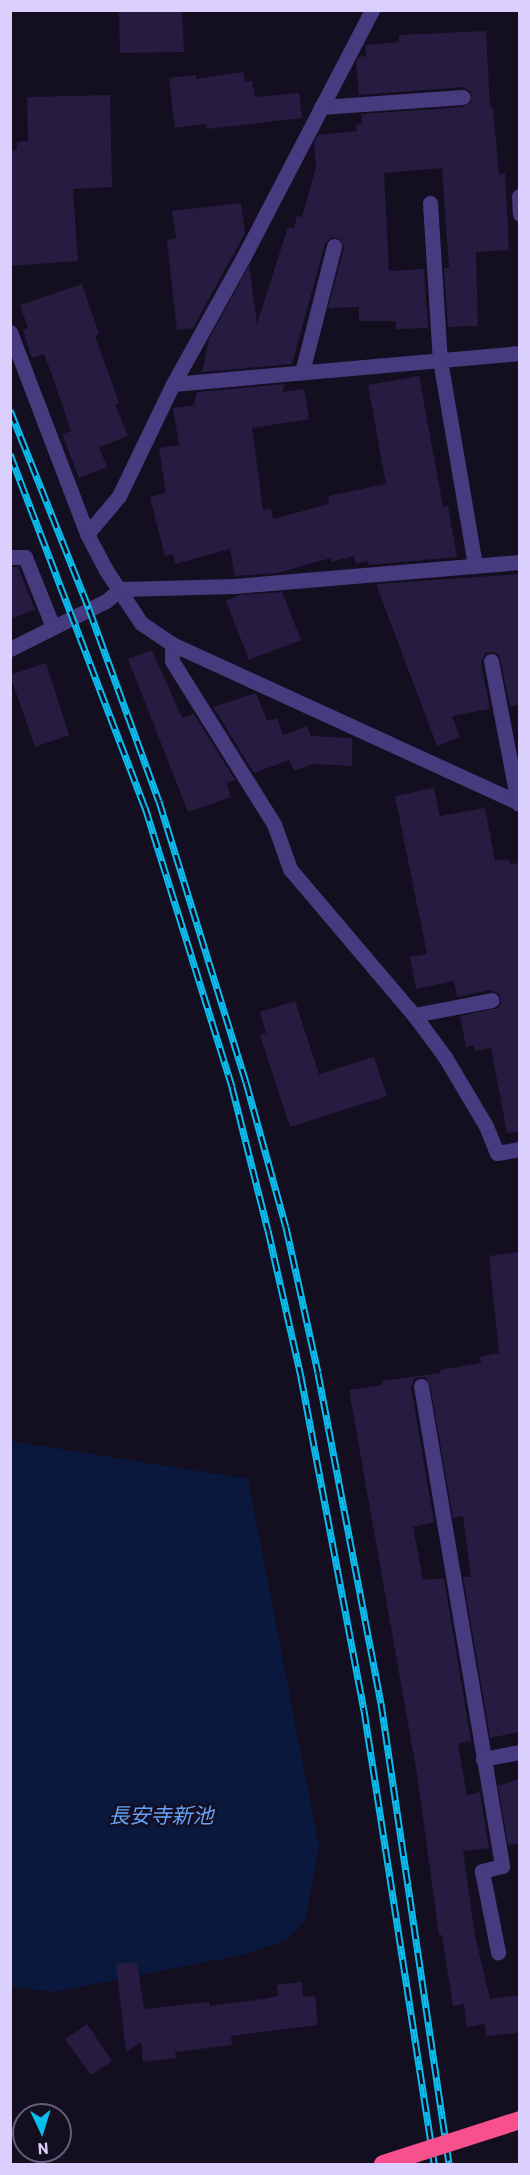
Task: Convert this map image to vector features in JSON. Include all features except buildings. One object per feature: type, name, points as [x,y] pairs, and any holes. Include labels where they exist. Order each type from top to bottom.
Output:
[{"type":"highway","points":[[383,2164],[519,2120]]},
{"type":"street","points":[[87,534],[119,496],[173,384],[244,256],[372,10]]},
{"type":"street","points":[[321,107],[463,97]]},
{"type":"street","points":[[519,196],[519,214]]},
{"type":"street","points":[[430,203],[440,360],[475,564]]},
{"type":"street","points":[[303,372],[334,246]]},
{"type":"street","points":[[10,332],[87,534],[106,570],[121,589],[141,623],[172,644],[519,803]]},
{"type":"street","points":[[173,384],[519,352]]},
{"type":"street","points":[[10,557],[25,557],[53,627]]},
{"type":"street","points":[[10,649],[106,601],[121,589],[234,586],[519,562]]},
{"type":"street","points":[[172,644],[172,661],[274,824],[290,869],[414,1015],[445,1057],[486,1126],[497,1153],[519,1149]]},
{"type":"street","points":[[491,661],[519,803]]},
{"type":"street","points":[[414,1015],[492,1000]]},
{"type":"street","points":[[421,1386],[501,1866],[482,1871],[498,1952]]},
{"type":"street","points":[[483,1759],[519,1752]]},
{"type":"water","name":"長安寺新池","points":[[10,1441],[248,1479],[319,1847],[305,1921],[286,1941],[237,1956],[54,1992],[11,1986]]},
{"type":"railway","points":[[10,410],[89,609],[159,801],[246,1082],[286,1227],[318,1373],[381,1703],[449,2164]]},
{"type":"railway","points":[[10,454],[145,807],[232,1087],[268,1230],[301,1377],[364,1710],[434,2164]]}]
